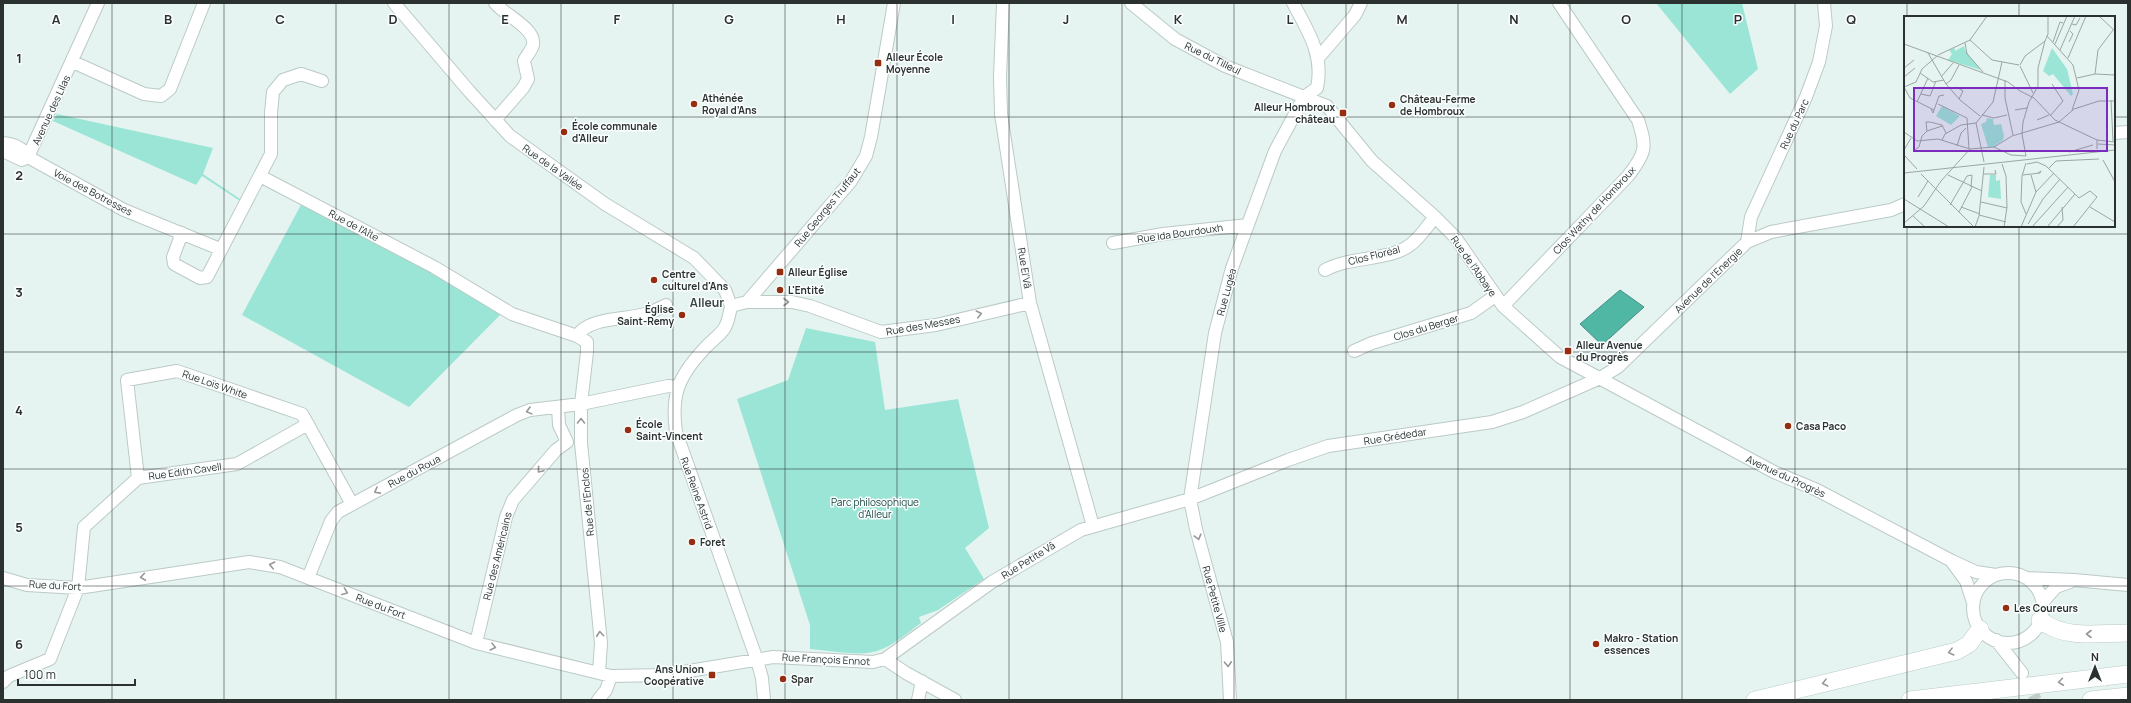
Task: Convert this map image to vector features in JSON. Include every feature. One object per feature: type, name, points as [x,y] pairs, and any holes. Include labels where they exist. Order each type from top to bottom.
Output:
[{"type":"highway","points":[[2040,620],[2056,630],[2068,634],[2128,633]]},
{"type":"highway","points":[[1755,700],[1958,651],[1969,644],[1980,629]]},
{"type":"highway","points":[[1910,700],[2128,674]]},
{"type":"highway","points":[[2091,700],[2128,696]]},
{"type":"street","name":"Avenue des Lilas","points":[[28,157],[73,62],[98,3]]},
{"type":"street","points":[[73,62],[144,94],[161,96],[170,89],[204,3]]},
{"type":"street","name":"Rue de la Vallée","points":[[394,3],[494,120],[510,136],[605,204],[694,258],[725,290],[731,306]]},
{"type":"street","points":[[494,120],[528,79],[524,61],[532,47],[533,39],[527,30],[495,3]]},
{"type":"street","name":"Rue Georges Truffaut","points":[[747,302],[851,181],[866,156],[871,137],[894,3]]},
{"type":"street","name":"Rue El'Vâ","points":[[1003,3],[1001,114],[1030,302],[1094,526]]},
{"type":"street","name":"Rue du Tilleul","points":[[1131,3],[1175,39],[1225,66],[1304,97]]},
{"type":"street","points":[[1293,3],[1307,28],[1319,57],[1355,15],[1361,3]]},
{"type":"street","name":"Clos Wathy de Hombroux","points":[[1503,306],[1628,176],[1641,159],[1645,140],[1638,120],[1559,3]]},
{"type":"street","name":"Rue du Parc","points":[[1747,242],[1751,217],[1806,97],[1819,62],[1826,26],[1824,3]]},
{"type":"street","name":"Rue Lugéa","points":[[1190,500],[1215,333],[1232,268],[1275,151],[1304,97],[1317,88],[1320,76],[1319,57]]},
{"type":"street","points":[[182,232],[173,257],[174,264],[200,278],[207,277],[220,249],[271,154],[271,113],[273,92],[284,80],[301,74],[322,81]]},
{"type":"street","name":"Rue de l'Abbaye","points":[[1304,97],[1327,106],[1372,161],[1435,217],[1455,237],[1503,306],[1560,357],[1600,378]]},
{"type":"street","points":[[2115,133],[2128,132]]},
{"type":"street","name":"Voie des Botresses","points":[[3,143],[9,143],[24,150],[28,157],[124,210],[182,232],[220,249]]},
{"type":"street","name":"Voie des Botresses","points":[[3,149],[5,152],[22,160],[28,157]]},
{"type":"street","name":"Rue de l'Aîte","points":[[260,176],[434,267],[512,314],[577,336]]},
{"type":"street","name":"Avenue de l'Energie","points":[[1600,378],[1618,367],[1747,242],[1771,232],[1891,210],[1904,204]]},
{"type":"street","name":"Clos Floréal","points":[[1325,270],[1336,264],[1398,251],[1410,245],[1435,217]]},
{"type":"street","name":"Rue Ida Bourdouxh","points":[[1113,243],[1163,234],[1248,225]]},
{"type":"street","name":"Clos du Berger","points":[[1354,351],[1372,343],[1470,313],[1495,296]]},
{"type":"street","points":[[731,306],[747,302]]},
{"type":"street","name":"Rue des Messes","points":[[747,302],[792,302],[810,306],[881,332],[936,325],[1030,302]]},
{"type":"street","points":[[577,336],[580,331],[590,325],[649,313],[666,305]]},
{"type":"street","name":"Rue Reine Astrid","points":[[731,306],[728,324],[719,336],[705,347],[692,362],[677,387],[673,411],[680,444],[757,660],[762,678],[764,700]]},
{"type":"street","name":"Rue de l'Enclos","points":[[577,336],[583,338],[588,347],[581,404],[581,443],[605,674]]},
{"type":"street","name":"Rue Loïs White","points":[[138,478],[127,380],[176,372],[305,419]]},
{"type":"street","name":"Rue Grédedar","points":[[1190,500],[1288,460],[1328,446],[1492,422],[1523,412],[1600,378]]},
{"type":"street","name":"Avenue du Progrès","points":[[1600,378],[1768,469],[1817,490],[1952,561],[1976,572],[1996,575]]},
{"type":"street","name":"Rue du Roua","points":[[308,578],[331,521],[338,512],[517,415],[530,410],[581,404],[668,386],[677,387]]},
{"type":"street","points":[[558,407],[559,425],[567,442],[581,443]]},
{"type":"street","points":[[305,419],[352,504]]},
{"type":"street","name":"Rue Edith Cavell","points":[[3,682],[9,676],[50,659],[78,588],[84,527],[138,478],[236,464],[305,419]]},
{"type":"street","name":"Rue des Américains","points":[[476,643],[506,517],[513,500],[556,450],[567,442]]},
{"type":"street","name":"Rue Petite Vâ","points":[[885,659],[992,582],[1062,539],[1094,526],[1190,500]]},
{"type":"street","name":"Rue Petite Ville","points":[[1190,500],[1196,529],[1227,642],[1230,700]]},
{"type":"street","name":"Avenue du Progrès","points":[[1952,561],[1966,581],[1973,602]]},
{"type":"street","name":"Rue du Fort","points":[[3,578],[27,585],[78,588],[249,562],[280,567],[476,643],[605,674],[665,675],[757,660]]},
{"type":"street","points":[[2020,640],[2018,654],[2022,673],[1996,640],[1980,629],[1974,616],[1973,602],[1978,590],[1986,580],[1996,575],[2007,573],[2017,574],[2026,578],[2074,580],[2128,585]]},
{"type":"street","points":[[1996,640],[2008,642],[2020,640],[2036,628],[2040,620],[2042,603],[2039,593],[2026,578]]},
{"type":"street","points":[[2042,603],[2056,587],[2074,580]]},
{"type":"street","name":"Rue François Ennot","points":[[757,660],[774,657],[873,662],[885,659]]},
{"type":"street","points":[[885,659],[955,700]]},
{"type":"street","points":[[598,700],[606,690],[605,674]]},
{"type":"street","points":[[918,700],[922,681]]},
{"type":"green space","points":[[1656,3],[1742,3],[1758,69],[1730,94]]},
{"type":"green space","points":[[57,114],[213,148],[203,174],[240,199],[240,201],[202,176],[196,185],[53,121]]},
{"type":"green space","points":[[303,201],[503,312],[409,407],[242,315]]},
{"type":"green space","name":"Parc philosophique d'Alleur","points":[[806,328],[875,342],[885,410],[958,399],[989,528],[965,548],[984,579],[938,610],[919,617],[921,623],[894,643],[883,649],[870,653],[810,649],[810,625],[737,399],[788,380]]},
{"type":"shaded area","points":[[1620,290],[1644,307],[1602,345],[1580,324]]},
{"type":"tunnel","points":[[2025,679],[2036,700]]},
{"type":"place","name":"Alleur École Moyenne","points":[[878,63]]},
{"type":"place","name":"Athénée Royal d’Ans","points":[[694,104]]},
{"type":"place","name":"Château-Ferme de Hombroux","points":[[1392,105]]},
{"type":"place","name":"Alleur Hombroux château","points":[[1343,113]]},
{"type":"place","name":"École communale d'Alleur","points":[[564,132]]},
{"type":"place","name":"Alleur Église","points":[[780,272]]},
{"type":"place","name":"Centre culturel d'Ans","points":[[654,280]]},
{"type":"place","name":"L'Entité","points":[[780,290]]},
{"type":"place","name":"Église Saint-Remy","points":[[682,315]]},
{"type":"place","name":"Alleur Avenue du Progrès","points":[[1568,351]]},
{"type":"place","name":"Casa Paco","points":[[1788,426]]},
{"type":"place","name":"École Saint-Vincent","points":[[628,430]]},
{"type":"place","name":"Foret","points":[[692,542]]},
{"type":"place","name":"Les Coureurs","points":[[2006,608]]},
{"type":"place","name":"Makro - Station essences","points":[[1596,644]]},
{"type":"place","name":"Ans Union Coopérative","points":[[712,675]]},
{"type":"place","name":"Spar","points":[[783,679]]},
{"type":"district","name":"Alleur","points":[[707,303]]}]
